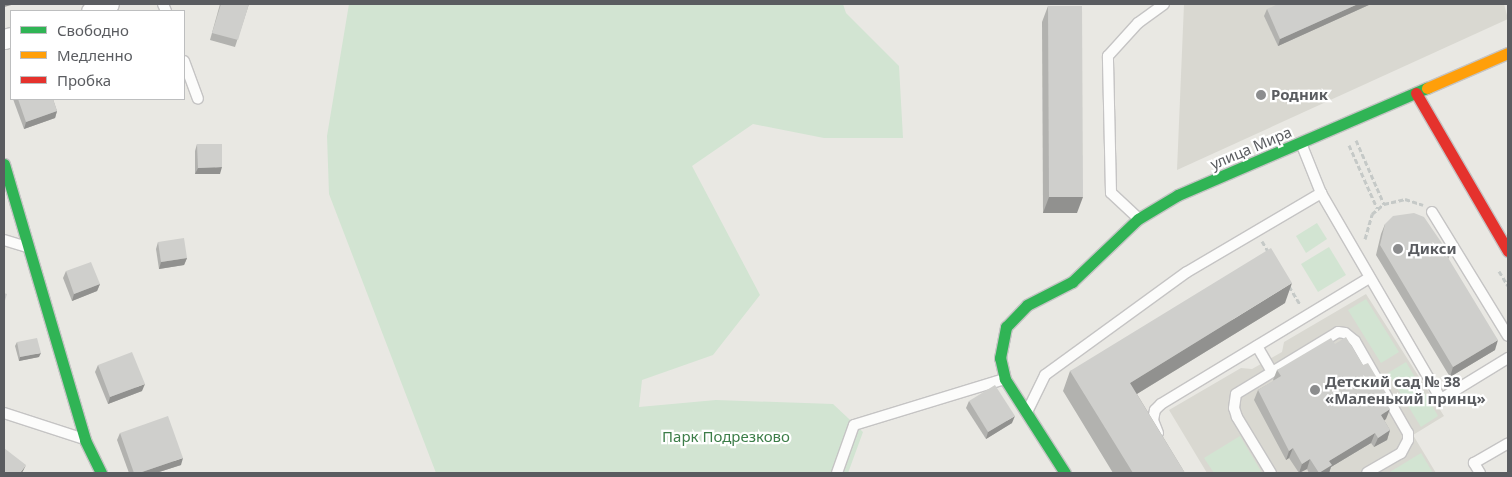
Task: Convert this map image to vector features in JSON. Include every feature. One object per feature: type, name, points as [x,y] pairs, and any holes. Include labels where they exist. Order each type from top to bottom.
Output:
[{"type":"street","points":[[94,10],[109,4]]},
{"type":"street","name":"улица Мира","points":[[1005,379],[1000,358],[1006,327],[1027,305],[1072,282],[1138,219],[1178,195],[1508,54]]},
{"type":"street","points":[[1416,93],[1508,251]]},
{"type":"street","points":[[4,164],[85,440],[101,473]]},
{"type":"street","points":[[1005,379],[1065,473]]},
{"type":"lane","points":[[1138,219],[1111,194],[1108,56],[1138,23],[1164,4]]},
{"type":"lane","points":[[185,64],[198,99]]},
{"type":"lane","points":[[1301,142],[1321,193],[1441,399],[1508,358]]},
{"type":"lane","points":[[1027,413],[1045,375],[1187,272],[1321,193]]},
{"type":"lane","points":[[1432,212],[1508,336]]},
{"type":"lane","points":[[4,240],[28,248]]},
{"type":"lane","points":[[1165,443],[1153,420],[1155,410],[1369,278]]},
{"type":"lane","points":[[1271,473],[1234,408],[1234,400],[1240,389],[1338,332],[1352,337],[1408,433],[1408,440],[1401,453],[1367,473]]},
{"type":"lane","points":[[1257,346],[1271,370]]},
{"type":"lane","points":[[837,473],[854,425],[1005,379]]},
{"type":"lane","points":[[4,413],[85,440]]},
{"type":"lane","points":[[1480,473],[1474,463],[1508,443]]},
{"type":"path","points":[[1345,123],[1384,204]]},
{"type":"path","points":[[1345,123],[1377,208]]},
{"type":"path","points":[[1365,246],[1367,223],[1377,208],[1384,204],[1405,198],[1416,201],[1432,212]]},
{"type":"path","points":[[1256,231],[1271,256]]},
{"type":"path","points":[[1286,282],[1307,316]]},
{"type":"shaded area","name":"Родник","points":[[1184,4],[1504,4],[1508,19],[1177,170]]},
{"type":"shaded area","name":"Детский сад № 38 «Маленький принц»","points":[[1366,294],[1444,416],[1413,435],[1436,473],[1207,473],[1169,410],[1241,368],[1252,369],[1282,352],[1284,342]]},
{"type":"green space","name":"Парк Подрезково","points":[[349,4],[843,4],[846,13],[899,66],[903,138],[824,138],[753,124],[692,166],[760,295],[713,355],[642,380],[639,407],[716,400],[833,404],[863,432],[848,473],[436,473],[329,194],[327,136]]},
{"type":"green space","points":[[1317,223],[1327,239],[1306,253],[1296,236]]},
{"type":"green space","points":[[1329,247],[1346,275],[1318,292],[1301,264]]},
{"type":"green space","points":[[1366,299],[1399,352],[1381,363],[1348,310]]},
{"type":"green space","points":[[1406,362],[1438,416],[1421,427],[1388,373]]},
{"type":"green space","points":[[1240,436],[1262,473],[1214,473],[1204,458]]},
{"type":"green space","points":[[1421,453],[1433,473],[1390,472]]},
{"type":"building","points":[[221,4],[249,4],[238,40],[212,33]]},
{"type":"building","points":[[1278,4],[1358,4],[1280,39],[1267,9]]},
{"type":"building","points":[[1048,6],[1082,6],[1083,197],[1049,197]]},
{"type":"building","points":[[18,100],[53,100],[57,111],[26,122]]},
{"type":"building","points":[[197,144],[222,144],[222,167],[198,168]]},
{"type":"building","points":[[1414,213],[1424,217],[1450,255],[1447,256],[1498,340],[1453,367],[1380,245],[1385,224],[1393,216]]},
{"type":"building","points":[[184,238],[187,258],[161,262],[158,242]]},
{"type":"building","points":[[1271,248],[1292,283],[1130,383],[1185,473],[1133,473],[1070,371]]},
{"type":"building","points":[[91,262],[100,284],[74,294],[66,271]]},
{"type":"building","points":[[4,293],[7,294],[4,304]]},
{"type":"building","points":[[1346,337],[1363,365],[1368,363],[1386,393],[1381,395],[1390,409],[1381,415],[1390,430],[1378,438],[1375,433],[1329,461],[1332,465],[1319,473],[1310,459],[1302,464],[1293,448],[1289,451],[1258,390],[1281,376],[1277,370],[1331,338],[1335,344]]},
{"type":"building","points":[[37,338],[41,353],[20,357],[17,342]]},
{"type":"building","points":[[132,352],[145,384],[110,397],[98,365]]},
{"type":"building","points":[[995,385],[1015,416],[988,432],[969,401]]},
{"type":"building","points":[[168,416],[183,458],[134,473],[120,433]]},
{"type":"building","points":[[4,448],[26,465],[20,473],[4,473]]},
{"type":"traffic: fast","points":[[1065,473],[1005,379],[1000,358],[1006,327],[1027,305],[1072,282],[1138,219],[1178,195],[1427,88]]},
{"type":"traffic: fast","points":[[4,164],[85,440],[101,473]]},
{"type":"traffic: slow","points":[[1427,88],[1508,53]]},
{"type":"traffic: jam","points":[[1416,93],[1508,251]]},
{"type":"place","name":"Родник","points":[[1261,95]]},
{"type":"place","name":"Дикси","points":[[1398,249]]},
{"type":"place","name":"Детский сад № 38 «Маленький принц»","points":[[1315,390]]}]
